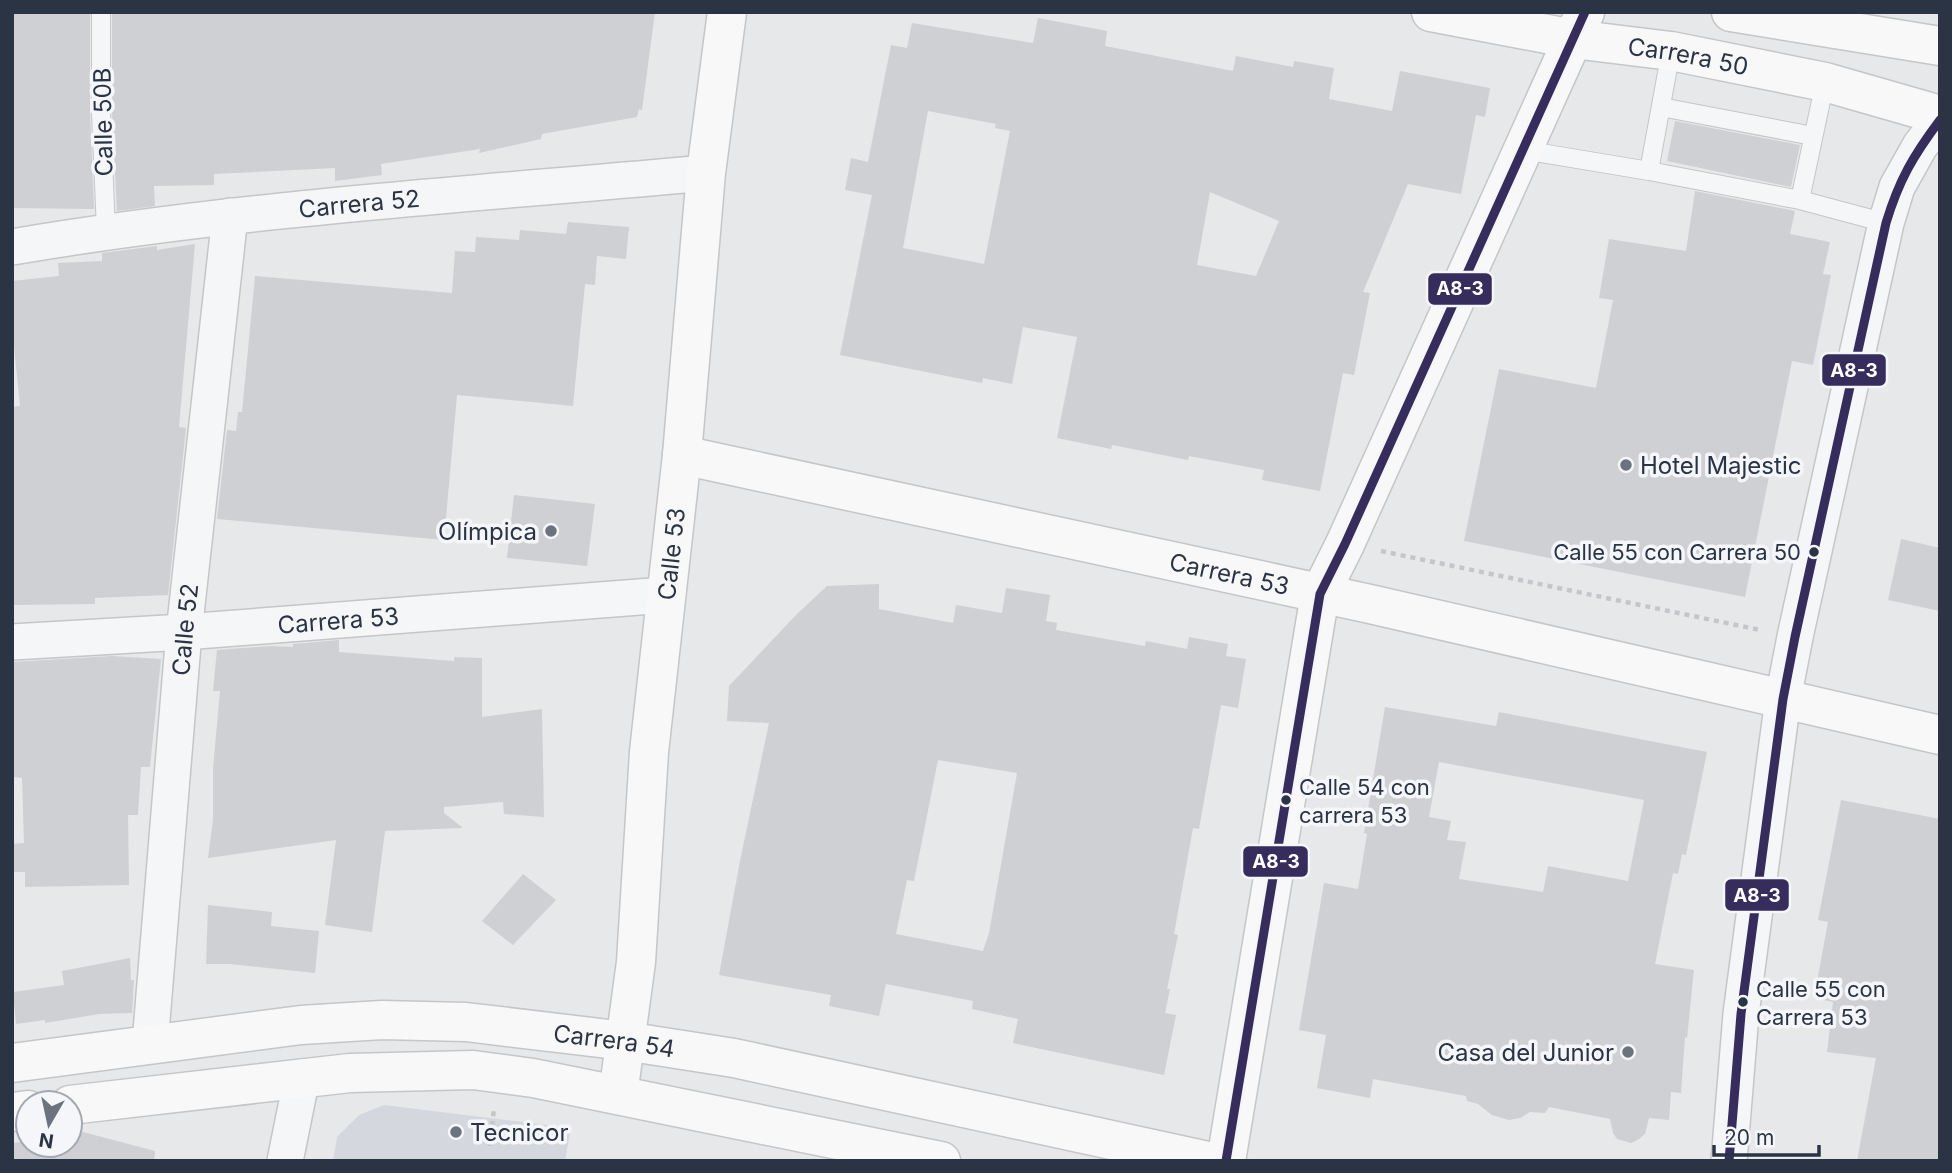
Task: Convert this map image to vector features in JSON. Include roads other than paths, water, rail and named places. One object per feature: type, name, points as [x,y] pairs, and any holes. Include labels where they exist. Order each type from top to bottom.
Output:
[{"type":"street","name":"Calle 53","points":[[618,1096],[636,962],[649,752],[682,455],[706,173],[727,12]]},
{"type":"street","name":"Carrera 50","points":[[1431,12],[1579,25],[1671,51],[1825,82],[1940,118]]},
{"type":"street","name":"Carrera 50","points":[[1731,12],[1940,46]]},
{"type":"street","points":[[1226,1161],[1320,594],[1579,25]]},
{"type":"street","points":[[1729,1161],[1741,1014],[1783,699],[1795,637],[1886,223],[1897,187],[1920,146],[1940,118]]},
{"type":"street","name":"Carrera 52","points":[[12,247],[106,231],[230,216],[706,173]]},
{"type":"street","name":"Calle 52","points":[[150,1044],[184,632],[230,216]]},
{"type":"street","name":"Carrera 53","points":[[682,455],[1320,594],[1940,734]]},
{"type":"street","name":"Carrera 53","points":[[12,642],[184,632],[665,596]]},
{"type":"street","name":"Carrera 54","points":[[12,1063],[301,1025],[382,1020],[466,1022],[625,1041],[734,1058],[1208,1161]]},
{"type":"street","name":"Carrera 54","points":[[84,1103],[302,1077],[394,1070],[472,1070],[533,1078],[941,1161]]},
{"type":"street","points":[[285,1161],[302,1077]]},
{"type":"lane","name":"Calle 50B","points":[[101,12],[101,112],[106,231]]},
{"type":"lane","points":[[1649,171],[1671,51]]},
{"type":"lane","points":[[1800,200],[1825,82]]},
{"type":"lane","points":[[1661,107],[1813,136]]},
{"type":"lane","points":[[1523,150],[1800,200],[1886,223]]},
{"type":"place","name":"Hotel Majestic","points":[[1626,465]]},
{"type":"place","name":"Olímpica","points":[[551,531]]},
{"type":"place","name":"Calle 55 con Carrera 50","points":[[1814,552]]},
{"type":"place","name":"Calle 54 con carrera 53","points":[[1286,800]]},
{"type":"place","name":"Calle 55 con Carrera 53","points":[[1743,1002]]},
{"type":"place","name":"Casa del Junior","points":[[1628,1052]]},
{"type":"place","name":"Tecnicor","points":[[456,1132]]}]
